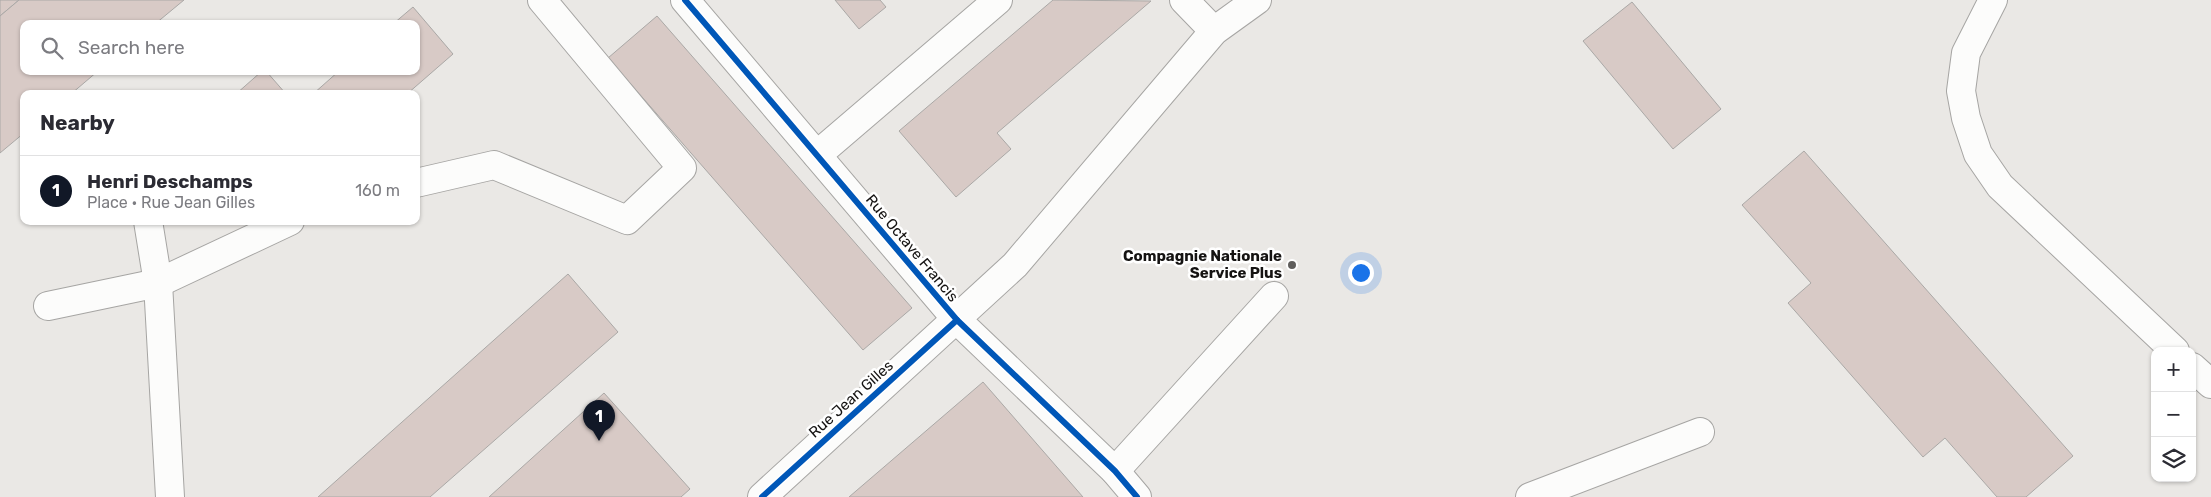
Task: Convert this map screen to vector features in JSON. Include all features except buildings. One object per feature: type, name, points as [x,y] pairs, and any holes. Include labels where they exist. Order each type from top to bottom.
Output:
[{"type":"street","points":[[420,182],[494,165],[627,220],[682,168],[542,0]]},
{"type":"street","name":"Rue Octave Francis","points":[[685,0],[957,320],[1115,471],[1137,497]]},
{"type":"street","points":[[816,155],[998,0]]},
{"type":"street","points":[[1184,0],[1214,31]]},
{"type":"street","name":"Rue Jean Gilles","points":[[762,497],[1015,266],[1214,31],[1256,0]]},
{"type":"street","points":[[1993,0],[1966,52],[1961,91],[1966,118],[1978,154],[2000,186],[2170,347]]},
{"type":"street","points":[[149,225],[158,283],[170,497]]},
{"type":"street","points":[[48,306],[158,283],[281,225]]},
{"type":"street","points":[[1115,471],[1274,296]]},
{"type":"street","points":[[2196,371],[2211,384]]},
{"type":"street","points":[[1530,497],[1700,432]]},
{"type":"cycle path","points":[[685,0],[957,320],[1115,471],[1137,497]]},
{"type":"cycle path","points":[[762,497],[957,320]]},
{"type":"place","name":"Compagnie Nationale Service Plus","points":[[1292,265]]},
{"type":"place","name":"Henri Deschamps","points":[[599,441]]}]
